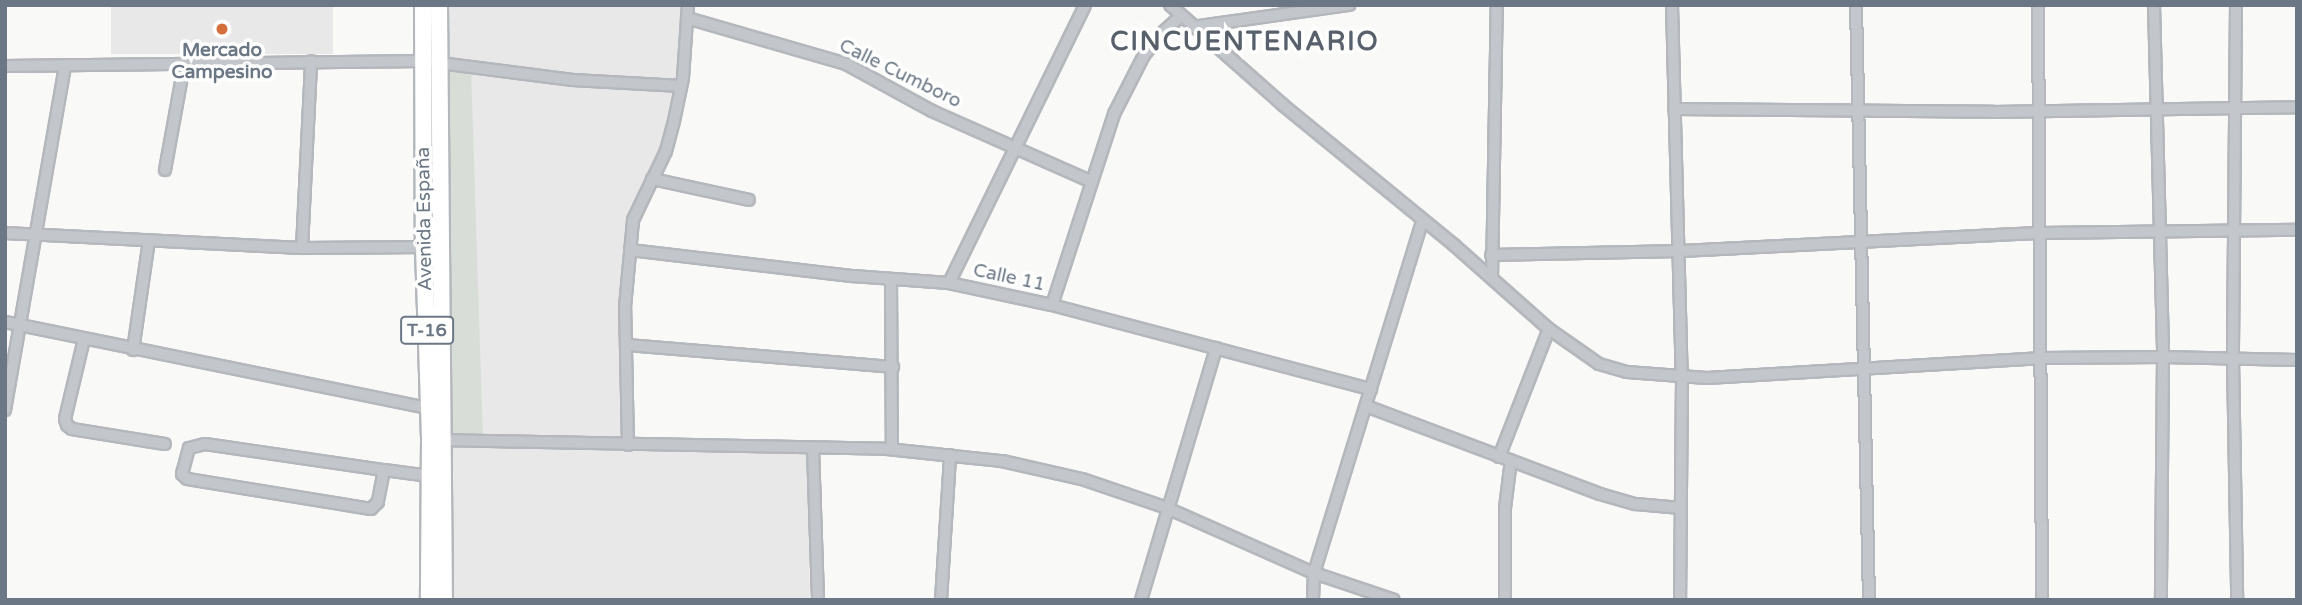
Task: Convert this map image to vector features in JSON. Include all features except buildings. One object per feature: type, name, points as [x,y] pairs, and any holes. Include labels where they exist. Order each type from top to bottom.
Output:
[{"type":"highway","name":"Avenida España","points":[[423,5],[432,62]]},
{"type":"highway","name":"Avenida España","points":[[429,600],[430,476],[437,440],[429,408],[432,62],[439,5]]},
{"type":"highway","name":"Avenida España","points":[[432,247],[444,600]]},
{"type":"street","points":[[628,445],[625,307],[634,220],[666,151],[681,86],[688,5]]},
{"type":"street","points":[[949,283],[973,228],[1016,148],[1084,5]]},
{"type":"street","points":[[1170,5],[1180,18],[1492,278],[1549,329],[1599,364],[1627,372],[1682,378],[2039,358],[2163,356],[2297,360]]},
{"type":"street","points":[[1192,27],[1349,5]]},
{"type":"street","points":[[1492,278],[1497,5]]},
{"type":"street","points":[[1672,5],[1681,251],[1680,600]]},
{"type":"street","points":[[1856,5],[1869,600]]},
{"type":"street","points":[[2038,5],[2042,600]]},
{"type":"street","points":[[2154,5],[2163,356],[2161,600]]},
{"type":"street","points":[[2236,5],[2233,359],[2237,600]]},
{"type":"street","name":"Calle Cumboro","points":[[687,18],[846,64],[932,111],[1090,181]]},
{"type":"street","points":[[1052,305],[1090,181],[1114,114],[1135,70],[1161,34],[1180,18]]},
{"type":"street","points":[[302,248],[311,61]]},
{"type":"street","points":[[5,66],[311,61],[432,62],[573,79],[681,86]]},
{"type":"street","points":[[6,407],[65,65]]},
{"type":"street","points":[[165,170],[184,65]]},
{"type":"street","points":[[1674,109],[2038,111],[2297,107]]},
{"type":"street","points":[[652,179],[749,200]]},
{"type":"street","points":[[1313,600],[1314,573],[1422,222]]},
{"type":"street","points":[[1491,255],[1681,251],[2039,233],[2297,230]]},
{"type":"street","points":[[5,233],[302,248],[432,247]]},
{"type":"street","points":[[133,350],[149,240]]},
{"type":"street","name":"Calle 11","points":[[630,250],[949,283],[1052,305],[1371,390]]},
{"type":"street","points":[[891,279],[892,449]]},
{"type":"street","points":[[5,322],[429,408]]},
{"type":"street","points":[[1499,457],[1549,329]]},
{"type":"street","points":[[84,339],[65,419],[66,425],[72,429],[165,444]]},
{"type":"street","points":[[626,345],[893,367]]},
{"type":"street","points":[[1141,600],[1216,348]]},
{"type":"street","points":[[1366,405],[1600,494],[1636,505],[1681,508]]},
{"type":"street","points":[[437,440],[892,449],[1002,461],[1082,479],[1167,508],[1314,573],[1394,600]]},
{"type":"street","points":[[384,470],[378,502],[371,509],[187,479],[182,474],[189,448],[205,444],[430,476]]},
{"type":"street","points":[[813,448],[818,600]]},
{"type":"street","points":[[942,600],[950,456]]},
{"type":"street","points":[[1505,600],[1505,508],[1511,460]]},
{"type":"shaded area","name":"Mercado Campesino","points":[[111,5],[333,5],[333,54],[111,54]]},
{"type":"shaded area","points":[[432,5],[683,5],[674,93],[660,148],[630,212],[624,246],[620,341],[625,448],[808,454],[810,600],[437,600]]},
{"type":"shaded area","points":[[439,63],[471,67],[483,441],[444,440]]},
{"type":"place","name":"Mercado Campesino","points":[[222,29]]},
{"type":"district","name":"CINCUENTENARIO","points":[[1245,42]]}]
